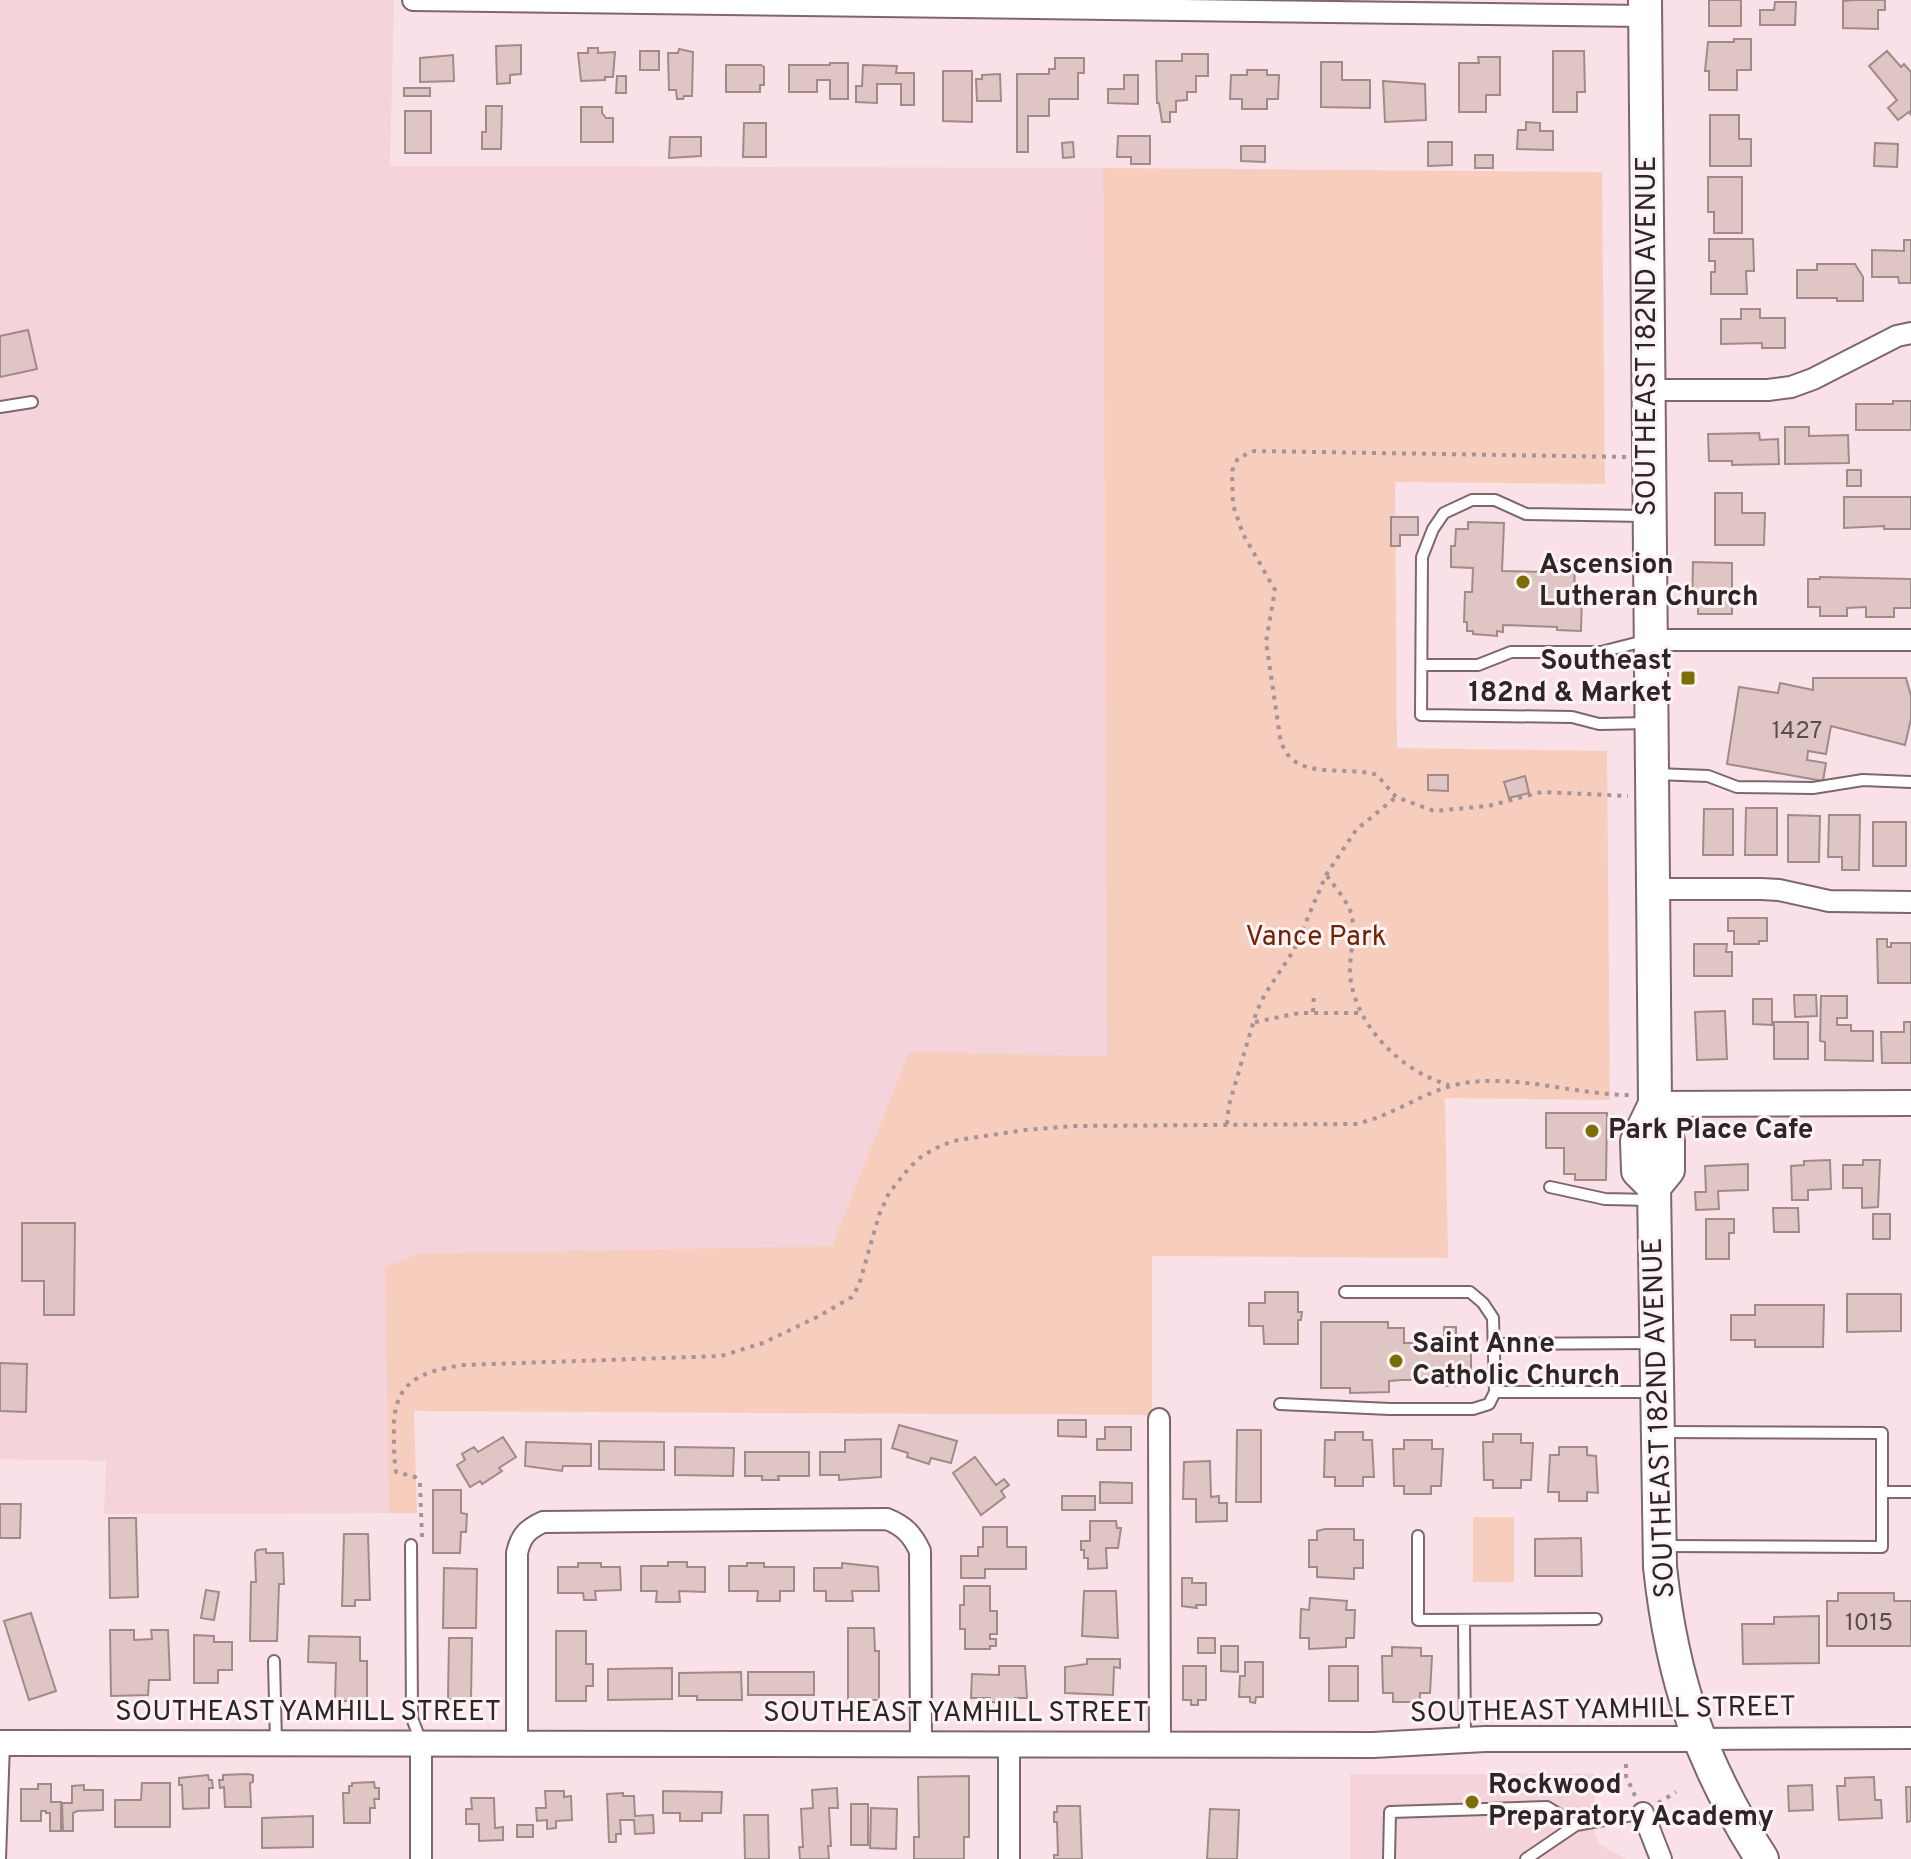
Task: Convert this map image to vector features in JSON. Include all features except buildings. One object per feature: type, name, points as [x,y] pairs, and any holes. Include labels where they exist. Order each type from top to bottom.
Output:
[{"type":"main road","name":"SOUTHEAST 182ND AVENUE","points":[[1645,8],[1655,1100],[1637,1141],[1638,1171],[1654,1194],[1660,1546],[1669,1639],[1698,1739],[1727,1801],[1762,1859]]},
{"type":"street","points":[[413,0],[1645,8]]},
{"type":"street","points":[[1648,390],[1768,390],[1791,387],[1897,336],[1911,333]]},
{"type":"street","points":[[1650,640],[1911,640]]},
{"type":"street","points":[[1653,889],[1761,889],[1829,901],[1911,902]]},
{"type":"street","points":[[1655,1100],[1911,1103]]},
{"type":"street","points":[[1159,1419],[1160,1745]]},
{"type":"street","points":[[517,1743],[517,1553],[528,1529],[543,1522],[887,1519],[901,1525],[913,1536],[920,1551],[921,1744]]},
{"type":"street","name":"SOUTHEAST YAMHILL STREET","points":[[2,1743],[1373,1745],[1465,1740],[1911,1738]]},
{"type":"street","points":[[421,1743],[421,1859]]},
{"type":"street","points":[[1009,1744],[1009,1859]]},
{"type":"street","points":[[1643,1813],[1661,1859]]},
{"type":"lane","points":[[0,407],[32,402]]},
{"type":"lane","points":[[1649,516],[1526,514],[1495,500],[1472,500],[1444,513],[1433,529],[1422,557],[1421,715],[1572,717],[1599,724],[1651,723]]},
{"type":"lane","points":[[1422,665],[1478,665],[1511,652],[1601,652],[1650,640]]},
{"type":"lane","points":[[1652,784],[1708,776],[1737,787],[1813,788],[1863,780],[1911,782]]},
{"type":"lane","points":[[1550,1187],[1605,1199],[1654,1194]]},
{"type":"lane","points":[[1280,1404],[1473,1409],[1489,1404],[1495,1392],[1493,1318],[1483,1303],[1470,1292],[1345,1292]]},
{"type":"lane","points":[[1495,1344],[1597,1346],[1656,1343]]},
{"type":"lane","points":[[1495,1392],[1657,1392]]},
{"type":"lane","points":[[1658,1432],[1882,1433],[1882,1547],[1660,1546]]},
{"type":"lane","points":[[1882,1492],[1911,1492]]},
{"type":"lane","points":[[1418,1536],[1418,1620],[1596,1619]]},
{"type":"lane","points":[[411,1545],[412,1718],[421,1743]]},
{"type":"lane","points":[[1464,1620],[1465,1740]]},
{"type":"lane","points":[[274,1661],[276,1743]]},
{"type":"lane","points":[[0,1859],[2,1743]]},
{"type":"lane","points":[[1389,1859],[1390,1812],[1547,1807],[1576,1825]]},
{"type":"lane","points":[[1526,1859],[1576,1825],[1643,1813]]},
{"type":"path","points":[[1648,457],[1261,451],[1248,452],[1238,458],[1232,471],[1233,505],[1243,534],[1275,590],[1266,642],[1282,747],[1290,760],[1305,766],[1377,775],[1396,797],[1415,806],[1441,812],[1501,803],[1542,792],[1594,796],[1652,784]]},
{"type":"path","points":[[1227,1124],[1229,1105],[1253,1022],[1265,994],[1294,950],[1326,875],[1356,830],[1396,797]]},
{"type":"path","points":[[1326,875],[1352,916],[1351,978],[1363,1013],[1385,1046],[1401,1061],[1430,1078],[1452,1086]]},
{"type":"path","points":[[1313,1012],[1314,992]]},
{"type":"path","points":[[1253,1022],[1313,1012],[1363,1013]]},
{"type":"path","points":[[411,1545],[417,1544],[422,1536],[421,1488],[415,1477],[396,1472],[393,1415],[398,1397],[416,1379],[463,1365],[721,1356],[817,1317],[852,1297],[859,1285],[879,1215],[889,1193],[914,1162],[942,1145],[980,1136],[1045,1128],[1355,1124],[1372,1120],[1419,1096],[1452,1086],[1502,1083],[1655,1100]]},
{"type":"path","points":[[1626,1764],[1626,1776],[1643,1813]]},
{"type":"shaded area","points":[[0,0],[394,0],[390,166],[1103,168],[1107,1056],[909,1052],[832,1246],[416,1254],[386,1267],[389,1513],[104,1514],[106,1461],[0,1459]]},
{"type":"shaded area","name":"Rockwood Preparatory Academy","points":[[1350,1774],[1594,1774],[1594,1830],[1599,1844],[1626,1859],[1350,1859]]},
{"type":"green space","name":"Vance Park","points":[[1103,168],[1602,172],[1605,484],[1395,482],[1397,748],[1607,751],[1610,1100],[1445,1098],[1448,1258],[1152,1256],[1152,1415],[414,1411],[417,1513],[389,1513],[385,1267],[416,1254],[832,1246],[909,1052],[1107,1056]]},
{"type":"green space","points":[[1473,1517],[1514,1517],[1514,1582],[1473,1582]]},
{"type":"place","name":"Ascension Lutheran Church","points":[[1523,582]]},
{"type":"place","name":"Southeast 182nd & Market","points":[[1688,678]]},
{"type":"place","name":"Park Place Cafe","points":[[1592,1131]]},
{"type":"place","name":"Saint Anne Catholic Church","points":[[1396,1361]]},
{"type":"place","name":"Rockwood Preparatory Academy","points":[[1472,1802]]}]
